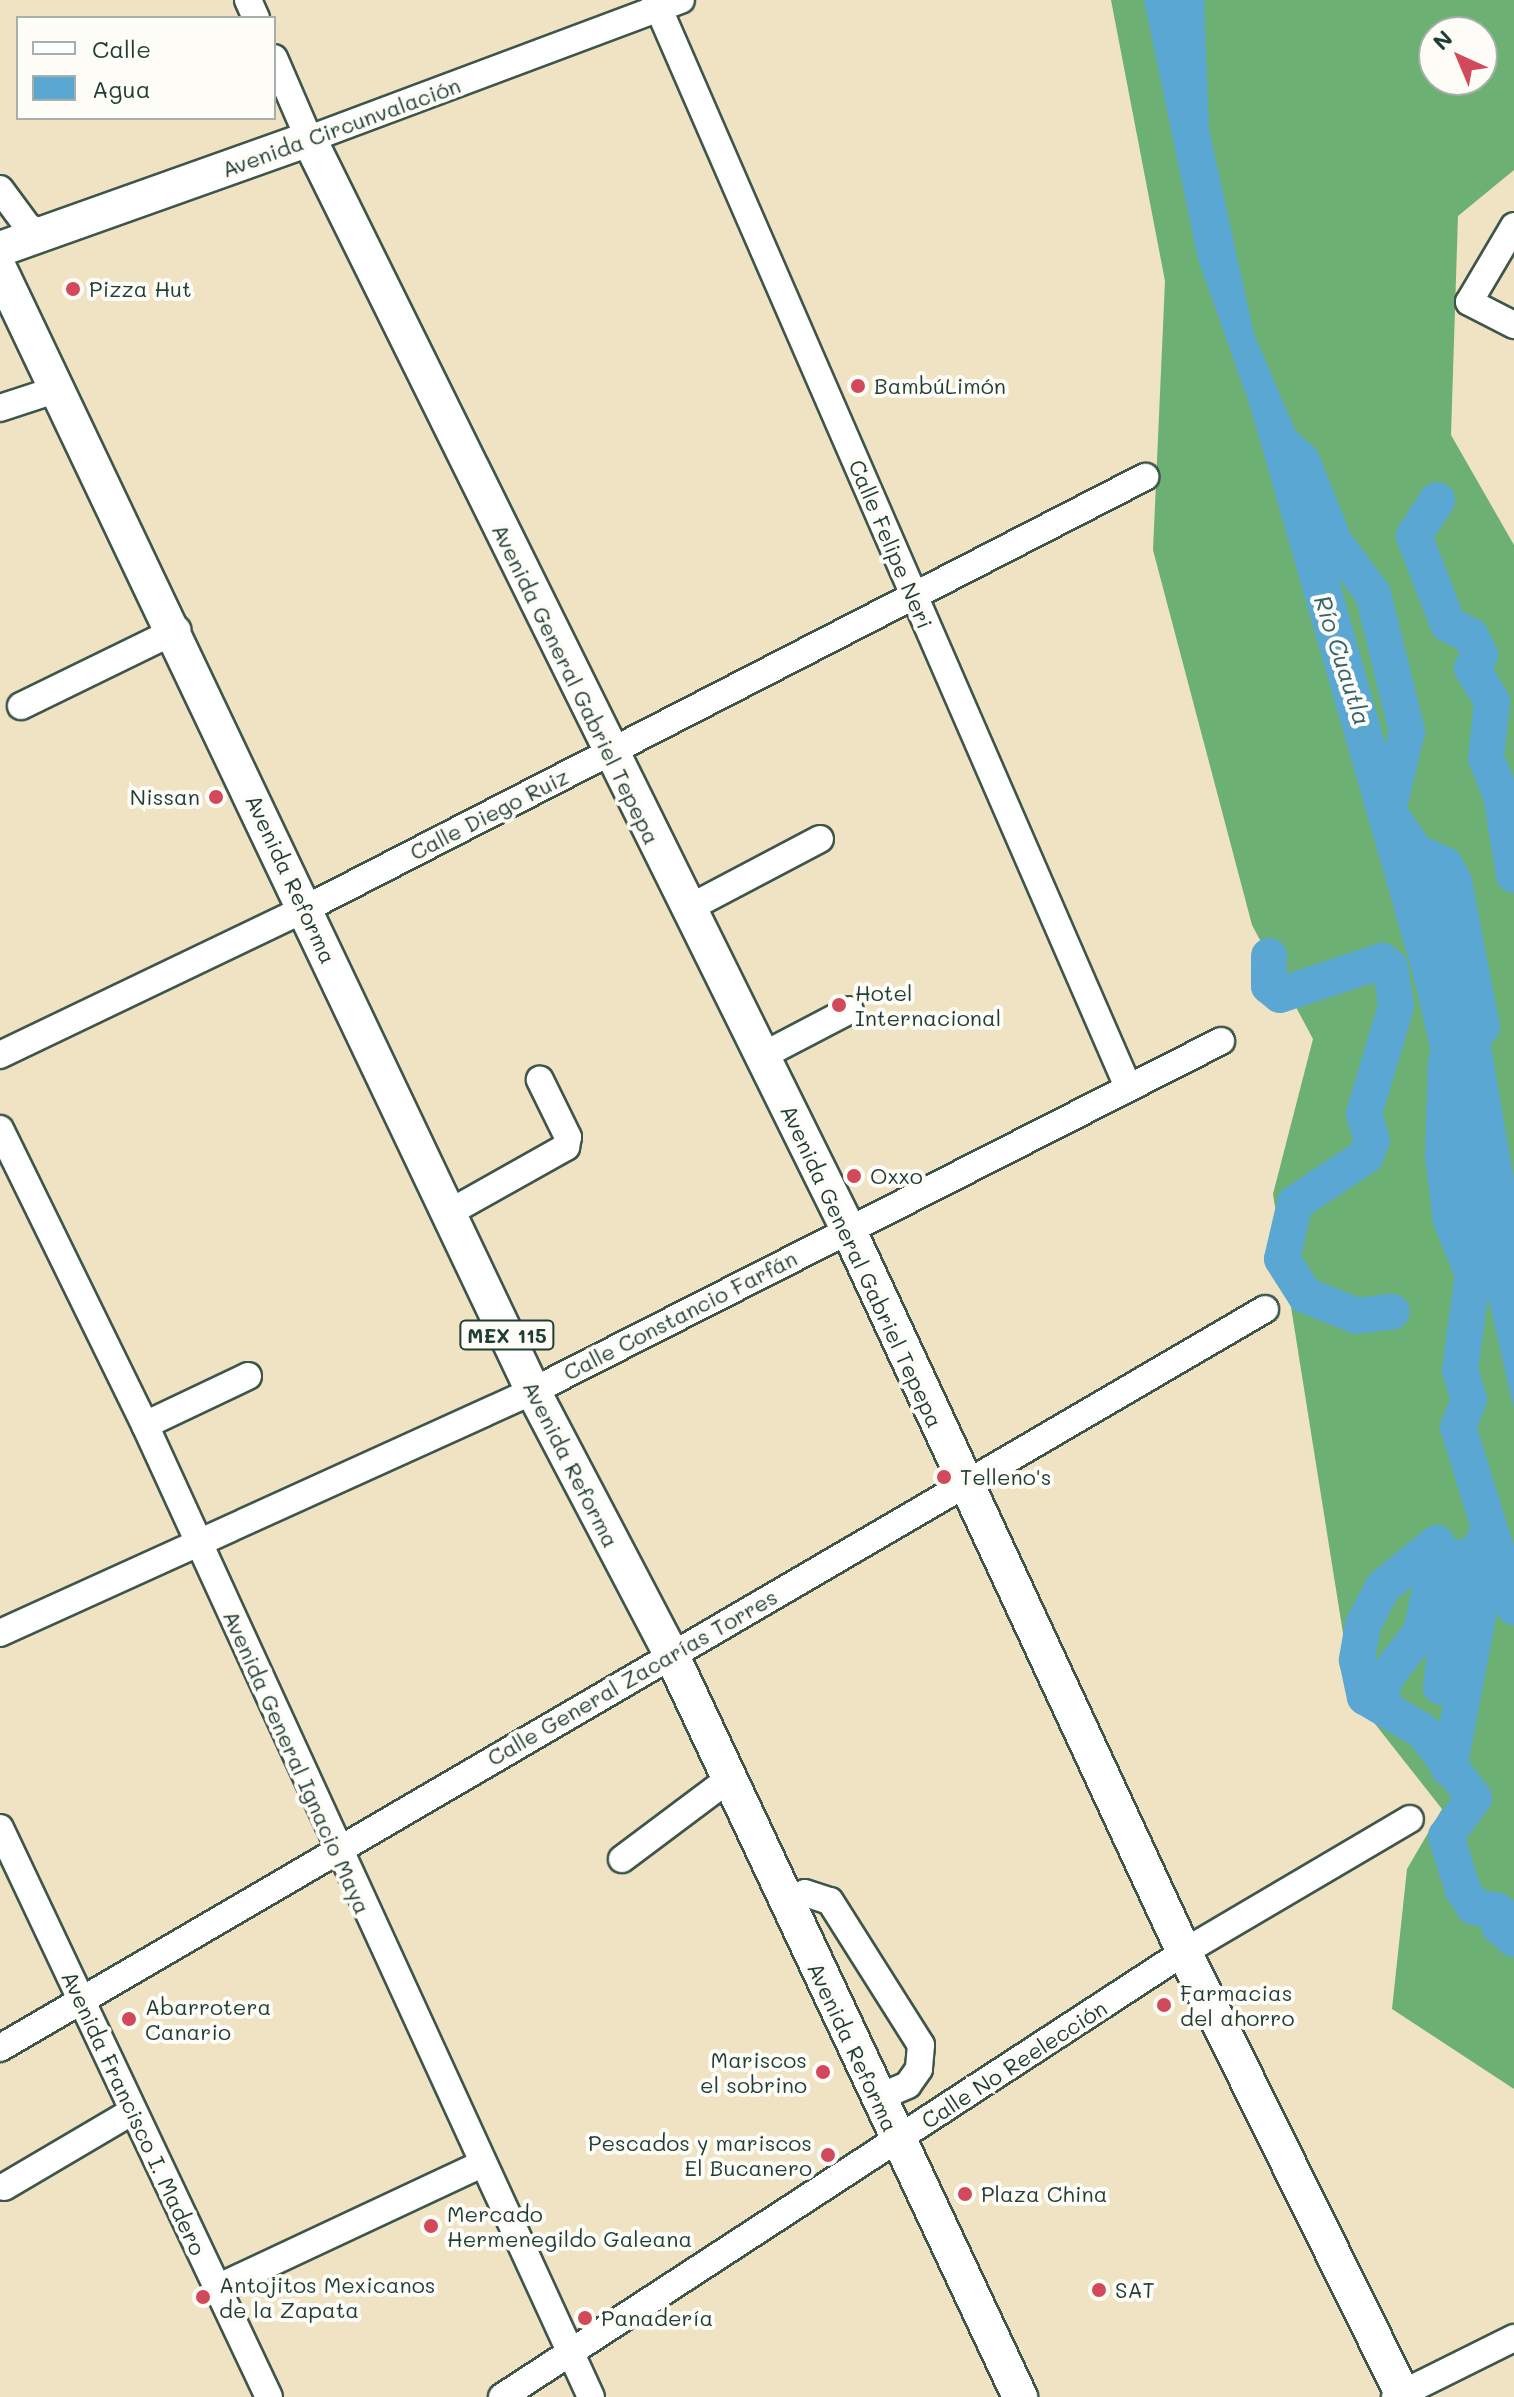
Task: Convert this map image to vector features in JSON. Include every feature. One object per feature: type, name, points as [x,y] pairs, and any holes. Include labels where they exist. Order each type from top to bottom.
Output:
[{"type":"main road","name":"Avenida Circunvalación","points":[[13,244],[309,139]]},
{"type":"main road","name":"Avenida General Gabriel Tepepa","points":[[309,139],[608,753],[689,908],[848,1229],[1184,1952],[1400,2396]]},
{"type":"main road","name":"Avenida Reforma","points":[[13,244],[58,389],[177,630],[305,909],[452,1211],[533,1391],[672,1656],[784,1903],[1020,2397]]},
{"type":"street","name":"Avenida Circunvalación","points":[[309,139],[665,3]]},
{"type":"street","name":"Calle Felipe Neri","points":[[665,3],[913,595],[1128,1087]]},
{"type":"street","points":[[276,63],[309,139]]},
{"type":"street","points":[[0,189],[28,227],[13,244]]},
{"type":"street","points":[[1514,226],[1469,302],[1514,325]]},
{"type":"street","points":[[0,408],[58,389]]},
{"type":"street","name":"Calle Diego Ruiz","points":[[0,1055],[305,909],[1145,477]]},
{"type":"street","points":[[21,706],[177,630]]},
{"type":"street","points":[[689,908],[820,839]]},
{"type":"street","points":[[762,1056],[850,1010]]},
{"type":"street","name":"Calle Constancio Farfán","points":[[0,1633],[197,1539],[533,1391],[1221,1041]]},
{"type":"street","points":[[452,1211],[566,1147],[568,1137],[540,1080]]},
{"type":"street","name":"Avenida General Ignacio Maya","points":[[0,1129],[145,1425],[335,1849],[591,2397]]},
{"type":"street","name":"Calle General Zacarías Torres","points":[[0,2048],[81,2003],[335,1849],[672,1656],[963,1482],[1265,1309]]},
{"type":"street","points":[[145,1425],[248,1376]]},
{"type":"street","points":[[622,1859],[729,1779]]},
{"type":"street","name":"Calle No Reelección","points":[[502,2397],[572,2356],[1184,1952],[1410,1819]]},
{"type":"street","name":"Avenida Francisco I. Madero","points":[[0,1828],[269,2397]]},
{"type":"street","points":[[784,1903],[805,1893],[830,1901],[921,2045],[919,2069],[908,2085],[877,2098]]},
{"type":"street","points":[[4,2187],[133,2111]]},
{"type":"street","points":[[217,2288],[482,2164]]},
{"type":"street","points":[[1400,2396],[1514,2338]]},
{"type":"green space","points":[[1111,0],[1514,0],[1514,170],[1458,216],[1451,435],[1514,545],[1514,2089],[1392,2009],[1407,1869],[1442,1809],[1353,1696],[1273,1194],[1313,1039],[1252,925],[1153,550],[1165,281]]},
{"type":"water","name":"Río Cuautla","points":[[1144,0],[1204,0],[1209,129],[1254,334],[1299,439],[1406,816],[1482,993],[1514,1180],[1514,1409],[1413,975],[1250,406],[1198,259]]},
{"type":"waterway","points":[[1280,441],[1302,461],[1335,543],[1373,594],[1407,731],[1388,811],[1416,852],[1445,865],[1454,882],[1482,1027]]},
{"type":"waterway","points":[[1437,500],[1414,536],[1448,624],[1470,635],[1480,655],[1472,668],[1492,701],[1486,758],[1501,795],[1514,875]]},
{"type":"waterway","points":[[1269,956],[1269,986],[1280,995],[1382,961],[1390,967],[1396,1006],[1364,1114],[1372,1140],[1366,1156],[1295,1203],[1282,1259],[1305,1295],[1357,1316],[1392,1312]]},
{"type":"waterway","points":[[1446,1062],[1443,1156],[1451,1220],[1473,1274],[1460,1370],[1469,1399],[1458,1427],[1514,1607]]},
{"type":"waterway","points":[[1379,1705],[1386,1677],[1421,1632],[1436,1562],[1478,1554],[1489,1528]]},
{"type":"waterway","points":[[1437,1543],[1383,1587],[1363,1625],[1357,1660],[1365,1697],[1423,1731],[1474,1798],[1446,1836],[1463,1890],[1474,1907],[1498,1911],[1499,1926],[1514,1939]]},
{"type":"waterway","points":[[1449,1769],[1482,1595],[1478,1554]]},
{"type":"waterway","points":[[1441,1687],[1452,1590]]},
{"type":"place","name":"Pizza Hut","points":[[73,289]]},
{"type":"place","name":"BambúLimón","points":[[858,386]]},
{"type":"place","name":"Nissan","points":[[216,797]]},
{"type":"place","name":"Hotel Internacional","points":[[839,1005]]},
{"type":"place","name":"Oxxo","points":[[854,1176]]},
{"type":"place","name":"Telleno's","points":[[944,1477]]},
{"type":"place","name":"Farmacias del ahorro","points":[[1164,2005]]},
{"type":"place","name":"Abarrotera Canario","points":[[129,2019]]},
{"type":"place","name":"Mariscos el sobrino","points":[[823,2072]]},
{"type":"place","name":"Pescados y mariscos El Bucanero","points":[[828,2155]]},
{"type":"place","name":"Plaza China","points":[[965,2194]]},
{"type":"place","name":"Mercado Hermenegildo Galeana","points":[[431,2226]]},
{"type":"place","name":"SAT","points":[[1099,2290]]},
{"type":"place","name":"Antojitos Mexicanos de la Zapata","points":[[203,2297]]},
{"type":"place","name":"Panadería","points":[[585,2318]]}]
